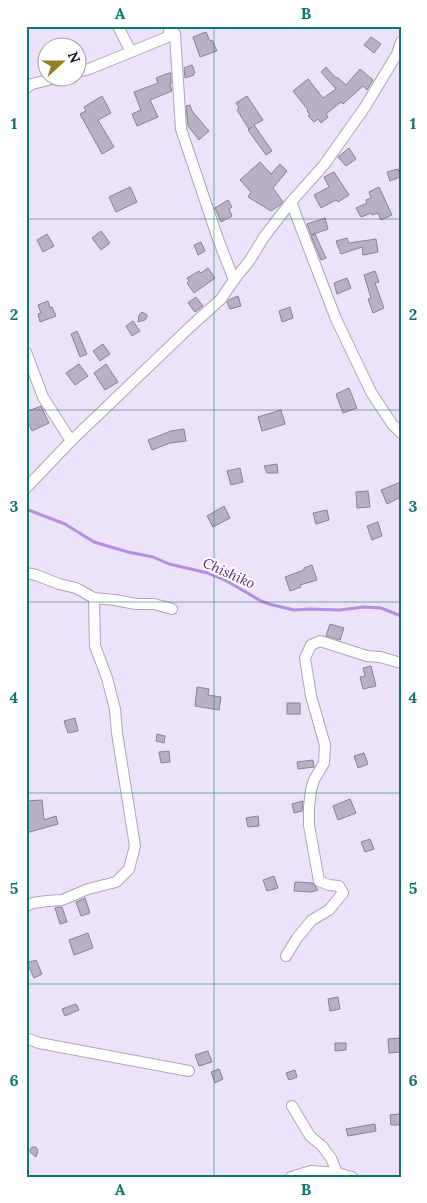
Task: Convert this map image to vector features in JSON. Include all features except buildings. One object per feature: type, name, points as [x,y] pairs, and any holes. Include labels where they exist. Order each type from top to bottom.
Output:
[{"type":"street","points":[[118,26],[131,52]]},
{"type":"street","points":[[88,68],[131,52],[173,30],[181,129],[218,239],[234,280]]},
{"type":"street","points":[[26,488],[71,440],[221,299],[250,260],[264,237],[291,202],[324,165],[365,107],[397,54],[401,42]]},
{"type":"street","points":[[26,88],[38,82]]},
{"type":"street","points":[[291,202],[336,319],[371,392],[392,424],[401,433]]},
{"type":"street","points":[[26,352],[43,397],[71,440]]},
{"type":"street","points":[[26,573],[76,588],[94,598],[136,604],[154,604],[172,609]]},
{"type":"street","points":[[26,906],[47,900],[62,900],[88,889],[116,882],[129,869],[135,846],[115,709],[95,646],[94,598]]},
{"type":"street","points":[[286,956],[297,938],[312,920],[329,910],[343,893],[340,886],[329,885],[319,881],[309,825],[311,790],[314,780],[324,764],[325,745],[311,696],[305,658],[311,645],[320,640],[367,656],[380,656],[401,664]]},
{"type":"street","points":[[26,1038],[39,1043],[189,1071]]},
{"type":"street","points":[[292,1106],[310,1136],[322,1146],[331,1158],[337,1173]]},
{"type":"street","points":[[291,1177],[311,1171],[337,1173],[352,1177]]},
{"type":"waterway","name":"Chishiko","points":[[26,509],[65,524],[94,542],[153,557],[169,564],[208,573],[269,604],[294,610],[381,608],[401,616]]}]
